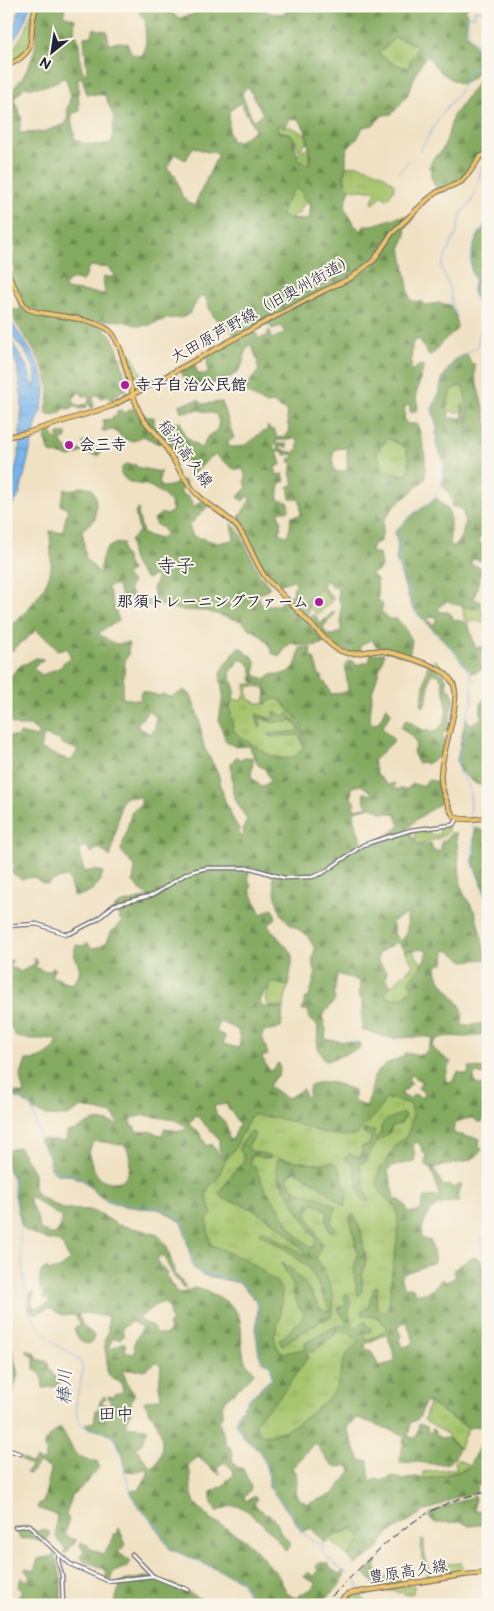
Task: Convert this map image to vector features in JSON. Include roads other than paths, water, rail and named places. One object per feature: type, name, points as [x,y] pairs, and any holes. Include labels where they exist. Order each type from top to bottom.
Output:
[{"type":"main road","points":[[6,66],[19,60],[28,50],[37,6]]},
{"type":"main road","name":"大田原芦野線（旧奥州街道）","points":[[7,437],[44,428],[107,408],[320,292],[350,278],[374,260],[392,234],[428,199],[437,192],[461,182],[480,157],[488,153]]},
{"type":"main road","name":"稲沢高久線","points":[[6,270],[22,303],[28,309],[43,314],[94,324],[110,331],[118,343],[141,416],[163,442],[193,489],[204,501],[236,526],[266,578],[331,644],[339,651],[350,654],[376,651],[392,653],[435,668],[450,677],[455,688],[455,699],[442,762],[441,778],[442,789],[449,807],[458,818]]},
{"type":"main road","points":[[458,818],[488,818]]},
{"type":"main road","name":"豊原高久線","points":[[336,1605],[344,1597],[352,1593],[464,1575],[488,1573]]},
{"type":"street","points":[[6,926],[37,924],[66,934],[71,933],[98,919],[114,906],[152,895],[186,874],[202,869],[251,868],[284,878],[312,877],[323,873],[363,845],[411,830],[452,825],[458,818]]},
{"type":"street","points":[[6,1449],[22,1454]]},
{"type":"street","points":[[14,1527],[30,1525],[38,1535],[72,1566],[108,1581],[152,1576]]},
{"type":"street","points":[[59,1554],[63,1605]]},
{"type":"street","points":[[132,1554],[152,1576],[188,1590]]},
{"type":"water","points":[[20,6],[30,6],[23,27],[6,50],[6,36],[15,24]]},
{"type":"water","points":[[6,314],[38,363],[44,381],[45,394],[20,493],[6,513],[6,494],[14,476],[19,453],[22,400],[17,365],[6,341],[6,332],[28,369],[34,388],[36,380],[33,364],[6,330]]},
{"type":"waterway","points":[[420,150],[442,113],[458,94],[469,72],[474,67],[484,64],[477,50],[476,43],[469,34],[468,16],[475,16],[474,11],[488,10]]},
{"type":"waterway","points":[[457,317],[452,304],[450,289],[441,267],[456,235],[462,212],[471,202],[476,191],[485,157],[488,156]]},
{"type":"waterway","points":[[396,174],[409,161]]},
{"type":"waterway","points":[[470,817],[469,786],[459,772],[458,765],[466,733],[466,717],[472,704],[472,685],[474,680],[470,676],[470,671],[452,648],[419,616],[413,607],[407,585],[399,567],[400,546],[396,530],[415,512],[434,498],[442,484],[444,462],[437,445],[438,437],[435,433],[437,430],[432,409],[443,382],[459,358],[478,346],[482,319],[473,291],[474,278],[470,264],[477,238],[488,221]]},
{"type":"waterway","points":[[470,821],[474,831],[472,862],[488,901]]},
{"type":"waterway","points":[[6,1091],[11,1095],[27,1100],[32,1107],[40,1140],[50,1154],[54,1171],[68,1172],[84,1180],[109,1201],[143,1207],[163,1207],[184,1222],[188,1249],[194,1267],[203,1273],[242,1283],[257,1300],[259,1310],[257,1335],[260,1355],[271,1366],[271,1381],[249,1400],[237,1417],[237,1425],[241,1432],[255,1445],[264,1459],[272,1491],[290,1511],[303,1532],[311,1540],[323,1545],[321,1551],[340,1569],[349,1574]]},
{"type":"waterway","name":"棒川","points":[[6,1167],[15,1180],[14,1192],[20,1222],[20,1242],[27,1307],[51,1340],[76,1357],[81,1363],[82,1373],[76,1401],[77,1415],[80,1422],[88,1429],[108,1434],[117,1443],[126,1478],[134,1498],[142,1511],[158,1527],[170,1547],[192,1559],[239,1578],[254,1605]]},
{"type":"waterway","points":[[488,1231],[481,1243],[488,1285]]},
{"type":"waterway","points":[[356,1581],[359,1589]]},
{"type":"waterway","points":[[360,1593],[367,1605]]},
{"type":"railway","points":[[323,1605],[378,1551],[417,1520],[438,1507],[462,1498],[488,1492]]},
{"type":"place","name":"寺子自治公民館","points":[[125,385]]},
{"type":"place","name":"会三寺","points":[[69,445]]},
{"type":"place","name":"那須トレーニングファーム","points":[[319,602]]},
{"type":"district","name":"寺子","points":[[176,566]]},
{"type":"district","name":"田中","points":[[116,1414]]}]
